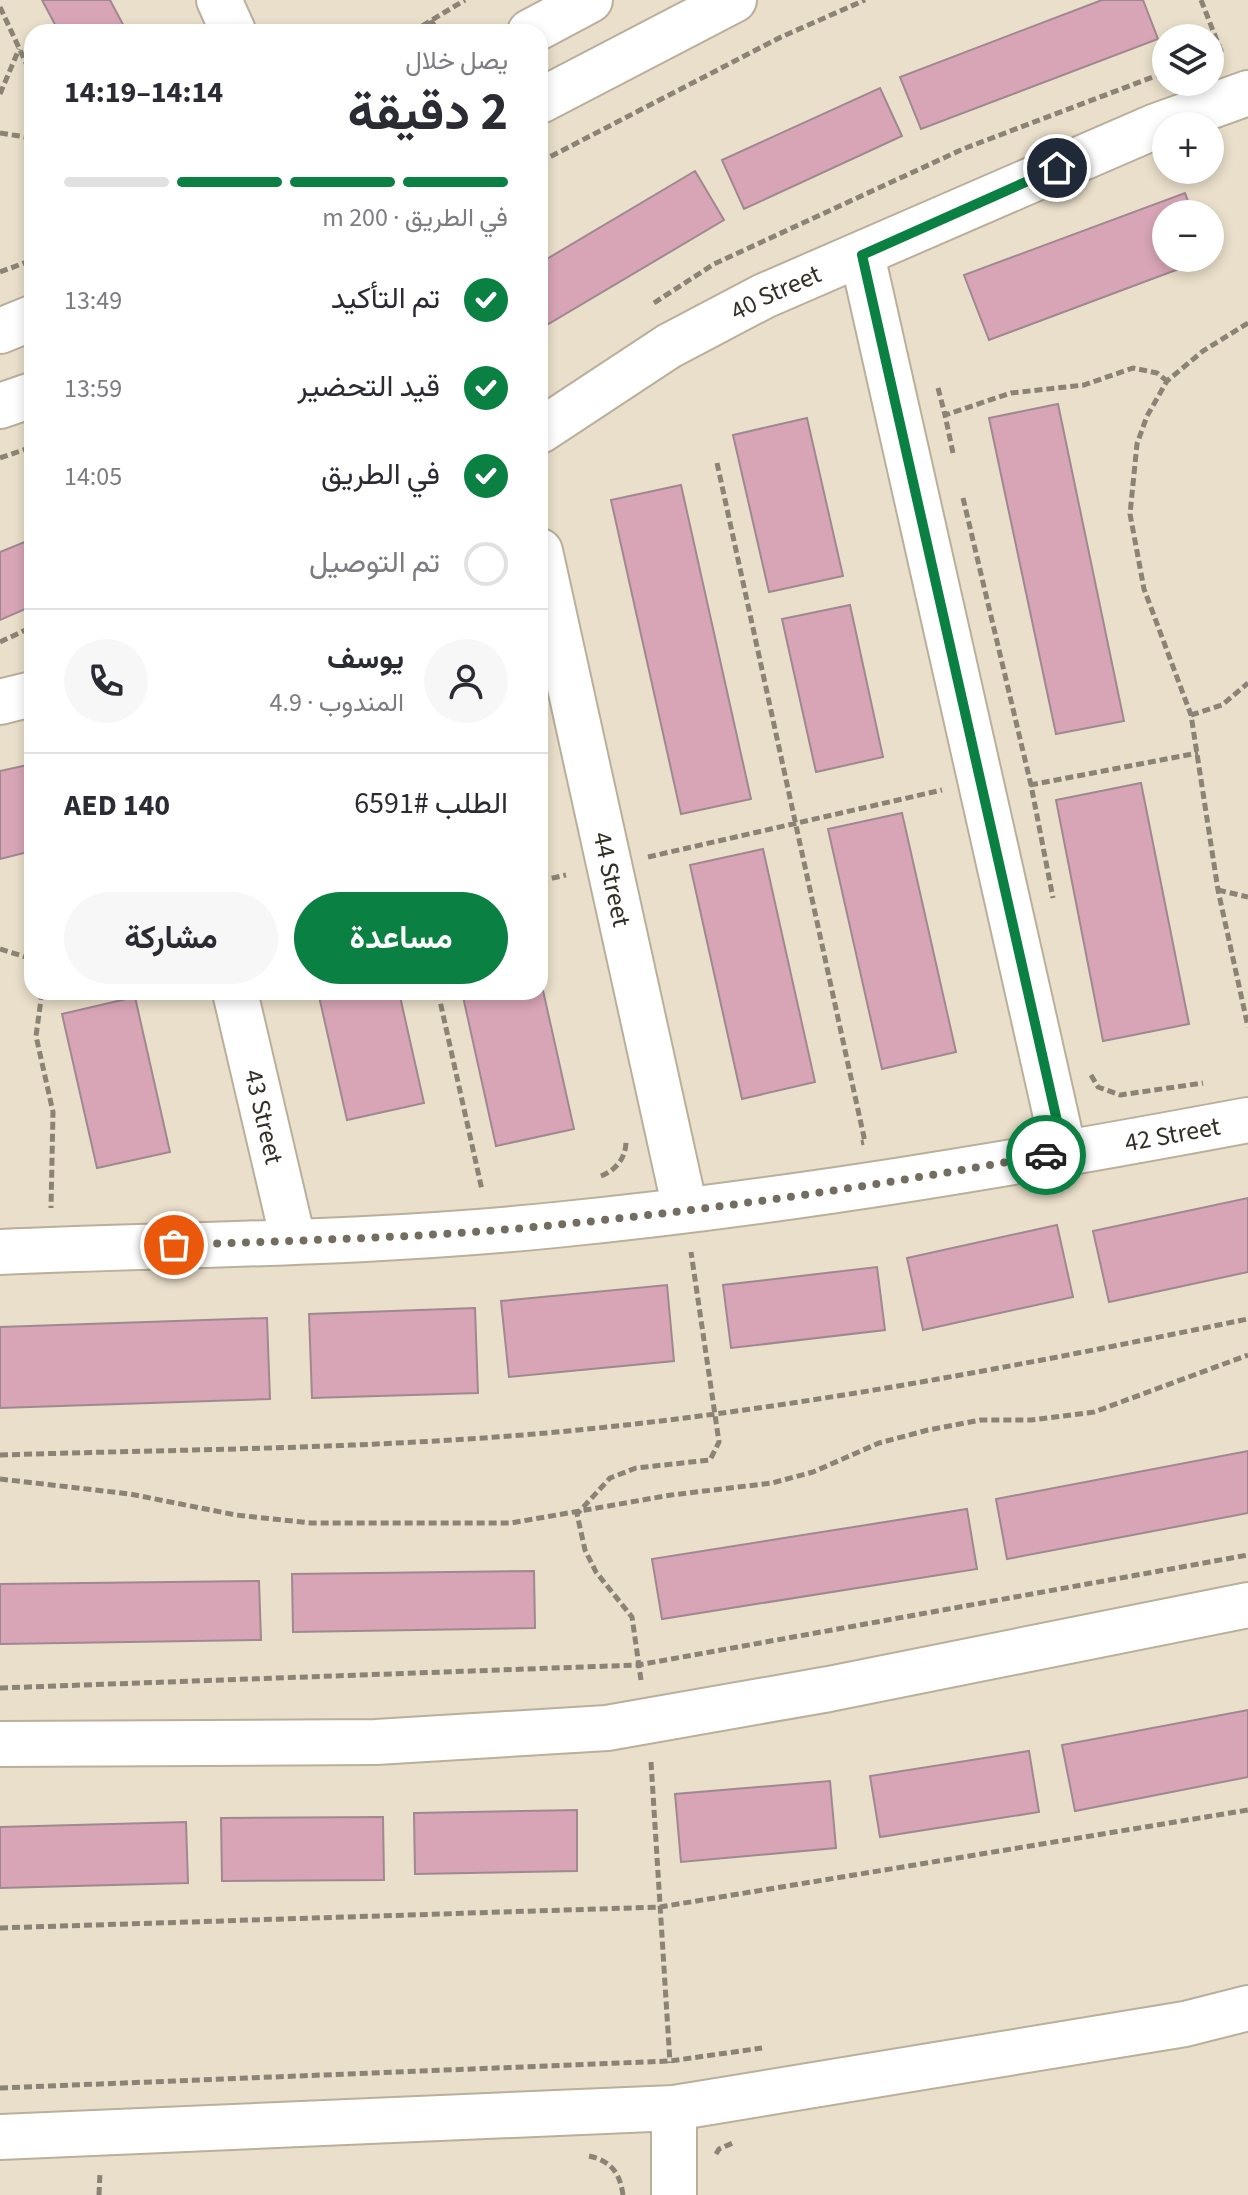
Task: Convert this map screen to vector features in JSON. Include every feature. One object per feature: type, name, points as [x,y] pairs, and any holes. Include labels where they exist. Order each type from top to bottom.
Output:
[{"type":"street","points":[[219,0],[230,24]]},
{"type":"street","points":[[545,24],[590,0]]},
{"type":"street","points":[[548,97],[734,0]]},
{"type":"street","name":"40 Street","points":[[548,426],[669,346],[764,296],[1156,126],[1248,93]]},
{"type":"street","points":[[862,255],[915,487],[965,791],[1064,1152]]},
{"type":"street","points":[[0,331],[24,321]]},
{"type":"street","points":[[0,406],[24,398]]},
{"type":"street","name":"44 Street","points":[[548,587],[685,1209]]},
{"type":"street","points":[[0,702],[24,696]]},
{"type":"street","name":"43 Street","points":[[237,1000],[293,1240]]},
{"type":"street","name":"42 Street","points":[[0,1252],[541,1227],[938,1175],[1248,1120]]},
{"type":"street","points":[[0,1744],[376,1742],[607,1728],[1248,1605]]},
{"type":"street","points":[[0,2137],[674,2108],[1185,2024],[1248,2008]]},
{"type":"street","points":[[674,2108],[674,2195]]},
{"type":"path","points":[[425,24],[465,0]]},
{"type":"path","points":[[548,158],[781,37],[865,0]]},
{"type":"path","points":[[1201,0],[1210,24]]},
{"type":"path","points":[[0,7],[24,59]]},
{"type":"path","points":[[431,20],[433,24]]},
{"type":"path","points":[[0,94],[19,48]]},
{"type":"path","points":[[647,308],[714,264],[963,149],[1152,77]]},
{"type":"path","points":[[0,133],[24,137]]},
{"type":"path","points":[[0,272],[24,263]]},
{"type":"path","points":[[1248,323],[1203,351],[1167,381],[1137,444],[1130,514],[1144,589],[1191,715],[1218,890],[1248,1027]]},
{"type":"path","points":[[945,415],[1011,393],[1084,385],[1133,368],[1157,373],[1167,381]]},
{"type":"path","points":[[934,374],[1031,785],[1054,907]]},
{"type":"path","points":[[0,458],[24,450]]},
{"type":"path","points":[[717,463],[865,1142],[853,1145]]},
{"type":"path","points":[[915,487],[957,473]]},
{"type":"path","points":[[0,642],[24,631]]},
{"type":"path","points":[[1191,715],[1222,705],[1248,683]]},
{"type":"path","points":[[647,858],[795,824],[965,791],[1031,785],[1198,753]]},
{"type":"path","points":[[548,879],[566,875]]},
{"type":"path","points":[[1218,890],[1248,897]]},
{"type":"path","points":[[0,949],[24,956]]},
{"type":"path","points":[[37,1212],[51,1212],[53,1139],[53,1112],[37,1044],[40,1000]]},
{"type":"path","points":[[440,1000],[483,1192],[497,1191]]},
{"type":"path","points":[[1091,1074],[1098,1087],[1120,1095],[1205,1082]]},
{"type":"path","points":[[595,1178],[615,1168],[626,1148],[626,1137]]},
{"type":"path","points":[[577,1514],[610,1478],[636,1468],[710,1460],[719,1442],[685,1209]]},
{"type":"path","points":[[0,1455],[423,1443],[714,1414],[1047,1361],[1248,1319]]},
{"type":"path","points":[[0,1479],[130,1494],[236,1515],[311,1523],[511,1523],[577,1514],[671,1495],[772,1483],[813,1472],[879,1443],[928,1430],[981,1420],[1031,1420],[1094,1412],[1248,1355]]},
{"type":"path","points":[[577,1514],[585,1550],[596,1572],[632,1617],[649,1721],[674,2108]]},
{"type":"path","points":[[0,1688],[638,1665],[1248,1555]]},
{"type":"path","points":[[0,1928],[660,1907],[1248,1810]]},
{"type":"path","points":[[0,2088],[670,2061],[775,2046]]},
{"type":"path","points":[[100,2172],[100,2195]]},
{"type":"building","points":[[42,0],[110,0],[123,24],[55,24]]},
{"type":"building","points":[[1102,0],[1143,0],[1152,24],[1152,41],[921,129],[900,77]]},
{"type":"building","points":[[880,88],[902,136],[744,209],[722,160]]},
{"type":"building","points":[[695,171],[724,220],[548,324],[548,258]]},
{"type":"building","points":[[1185,193],[1188,200],[1166,200]]},
{"type":"building","points":[[1152,205],[1152,272],[1171,272],[989,340],[964,275]]},
{"type":"building","points":[[1058,404],[1124,721],[1056,734],[989,418]]},
{"type":"building","points":[[807,418],[843,576],[769,592],[733,435]]},
{"type":"building","points":[[681,485],[751,799],[681,814],[611,500]]},
{"type":"building","points":[[24,542],[24,610],[0,620],[0,552]]},
{"type":"building","points":[[850,605],[883,757],[816,772],[782,619]]},
{"type":"building","points":[[24,766],[24,853],[0,859],[0,771]]},
{"type":"building","points":[[1141,783],[1189,1024],[1103,1041],[1056,800]]},
{"type":"building","points":[[902,813],[956,1052],[882,1069],[828,829]]},
{"type":"building","points":[[763,849],[815,1082],[742,1099],[690,865]]},
{"type":"building","points":[[122,1000],[136,1000],[170,1152],[97,1168],[62,1014]]},
{"type":"building","points":[[320,1000],[401,1000],[424,1103],[347,1120]]},
{"type":"building","points":[[464,1000],[545,1000],[574,1129],[496,1146]]},
{"type":"building","points":[[1248,1198],[1248,1272],[1109,1302],[1093,1231]]},
{"type":"building","points":[[1057,1225],[1073,1297],[923,1330],[907,1258]]},
{"type":"building","points":[[877,1267],[885,1330],[731,1348],[723,1285]]},
{"type":"building","points":[[667,1285],[674,1361],[509,1377],[501,1301]]},
{"type":"building","points":[[475,1308],[478,1393],[312,1398],[309,1314]]},
{"type":"building","points":[[267,1318],[270,1399],[0,1408],[0,1327]]},
{"type":"building","points":[[1248,1451],[1248,1513],[1007,1559],[996,1499]]},
{"type":"building","points":[[967,1509],[977,1569],[662,1619],[652,1559]]},
{"type":"building","points":[[534,1571],[535,1628],[293,1632],[292,1574]]},
{"type":"building","points":[[259,1581],[261,1640],[0,1644],[0,1584]]},
{"type":"building","points":[[1248,1710],[1248,1777],[1075,1811],[1062,1745]]},
{"type":"building","points":[[1029,1751],[1039,1812],[880,1837],[870,1776]]},
{"type":"building","points":[[830,1781],[836,1848],[681,1862],[675,1794]]},
{"type":"building","points":[[577,1810],[577,1871],[415,1874],[414,1813]]},
{"type":"building","points":[[383,1817],[384,1880],[222,1881],[221,1818]]},
{"type":"building","points":[[186,1822],[188,1883],[0,1888],[0,1827]]},
{"type":"way so far","points":[[174,1245],[424,1236],[555,1225],[835,1190],[1046,1155]]},
{"type":"route","points":[[1046,1155],[1064,1152],[862,255],[1057,168]]}]
